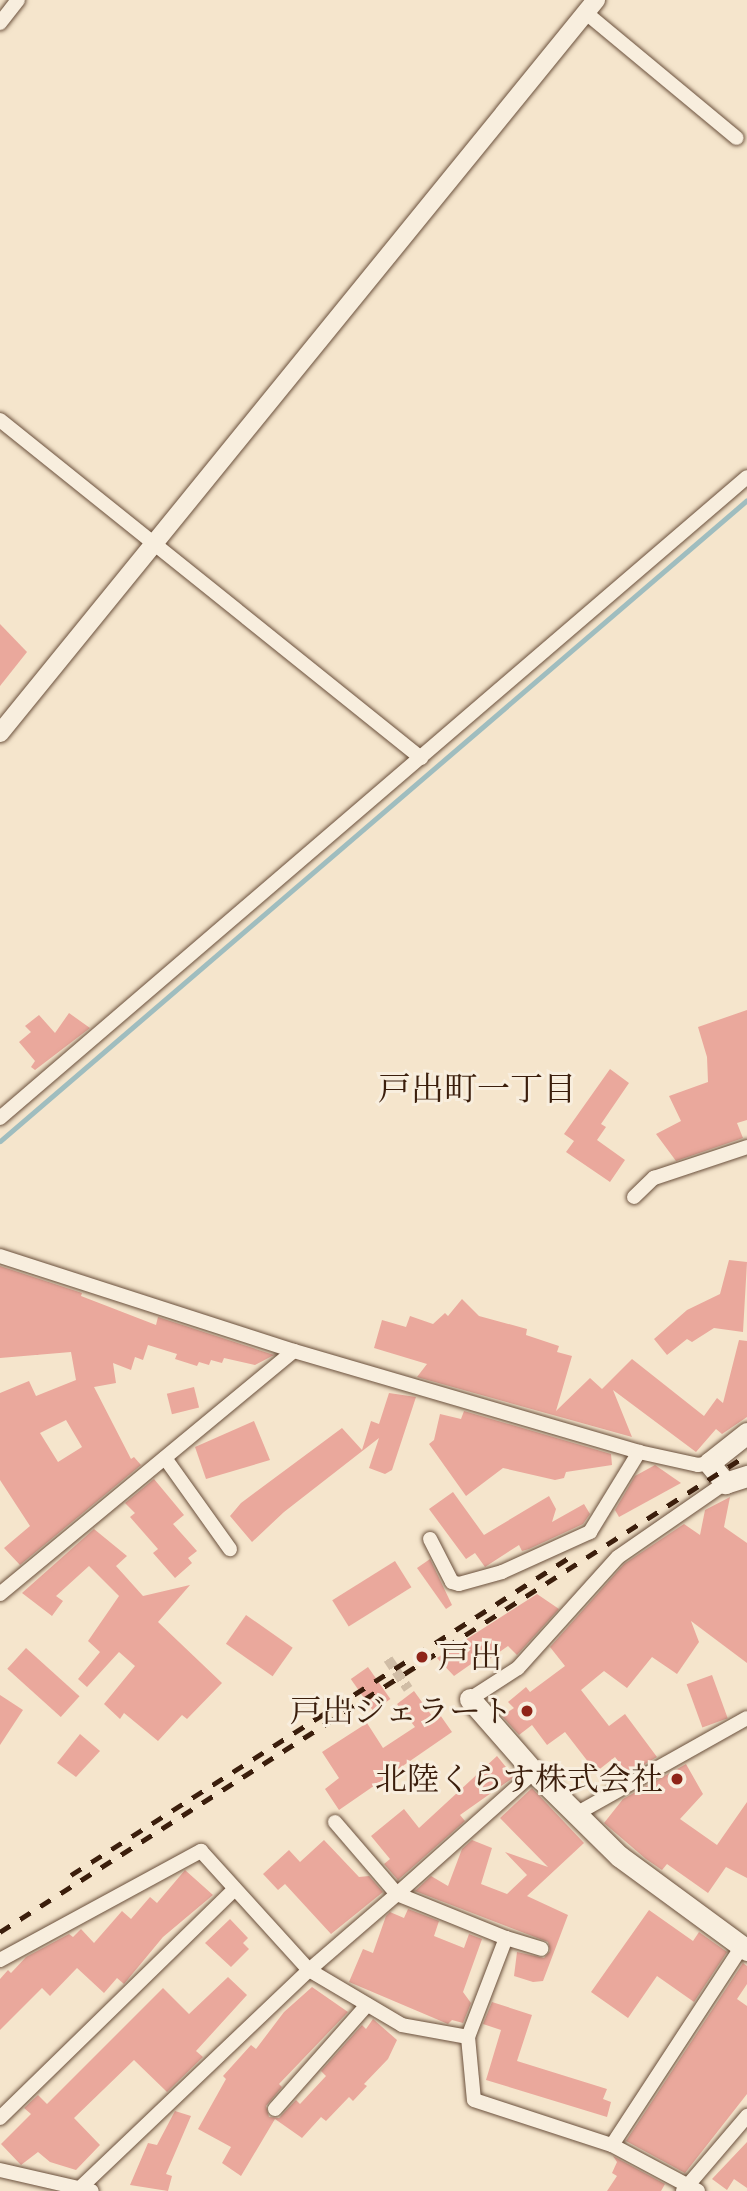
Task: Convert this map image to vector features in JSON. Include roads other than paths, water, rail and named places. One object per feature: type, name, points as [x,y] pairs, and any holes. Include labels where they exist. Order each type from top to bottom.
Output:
[{"type":"main road","points":[[747,1433],[709,1463],[725,1483],[747,1476]]},
{"type":"main road","points":[[470,1699],[534,1772],[619,1856],[744,1948]]},
{"type":"street","points":[[0,23],[18,0]]},
{"type":"street","points":[[0,733],[591,6],[737,138]]},
{"type":"street","points":[[0,421],[421,758]]},
{"type":"street","points":[[0,1118],[747,477]]},
{"type":"street","points":[[634,1198],[654,1178],[747,1147]]},
{"type":"street","points":[[0,1256],[294,1351],[639,1452],[698,1465],[709,1463]]},
{"type":"street","points":[[0,1594],[294,1351]]},
{"type":"street","points":[[430,1539],[452,1582],[459,1584],[502,1572],[590,1532],[639,1452]]},
{"type":"street","points":[[165,1458],[230,1549]]},
{"type":"street","points":[[470,1699],[519,1668],[618,1557],[725,1483]]},
{"type":"street","points":[[576,1814],[747,1718]]},
{"type":"street","points":[[0,2170],[82,2190],[309,1970],[534,1772]]},
{"type":"street","points":[[335,1822],[397,1894],[506,1938],[541,1949]]},
{"type":"street","points":[[0,1960],[201,1851],[309,1970],[402,2025],[468,2037]]},
{"type":"street","points":[[0,2118],[235,1889]]},
{"type":"street","points":[[506,1938],[468,2037],[474,2100],[612,2145],[690,2190],[747,2116]]},
{"type":"street","points":[[612,2145],[744,1948]]},
{"type":"street","points":[[275,2109],[366,2005]]},
{"type":"waterway","points":[[0,1141],[747,500]]},
{"type":"tunnel","points":[[388,1659],[408,1689]]},
{"type":"railway","points":[[0,1932],[747,1455]]},
{"type":"railway","points":[[71,1875],[570,1557]]},
{"type":"place","name":"戸出","points":[[422,1657]]},
{"type":"place","name":"戸出ジェラート","points":[[527,1711]]},
{"type":"place","name":"北陸くらす株式会社","points":[[677,1779]]},
{"type":"district","name":"戸出町一丁目","points":[[477,1089]]}]
